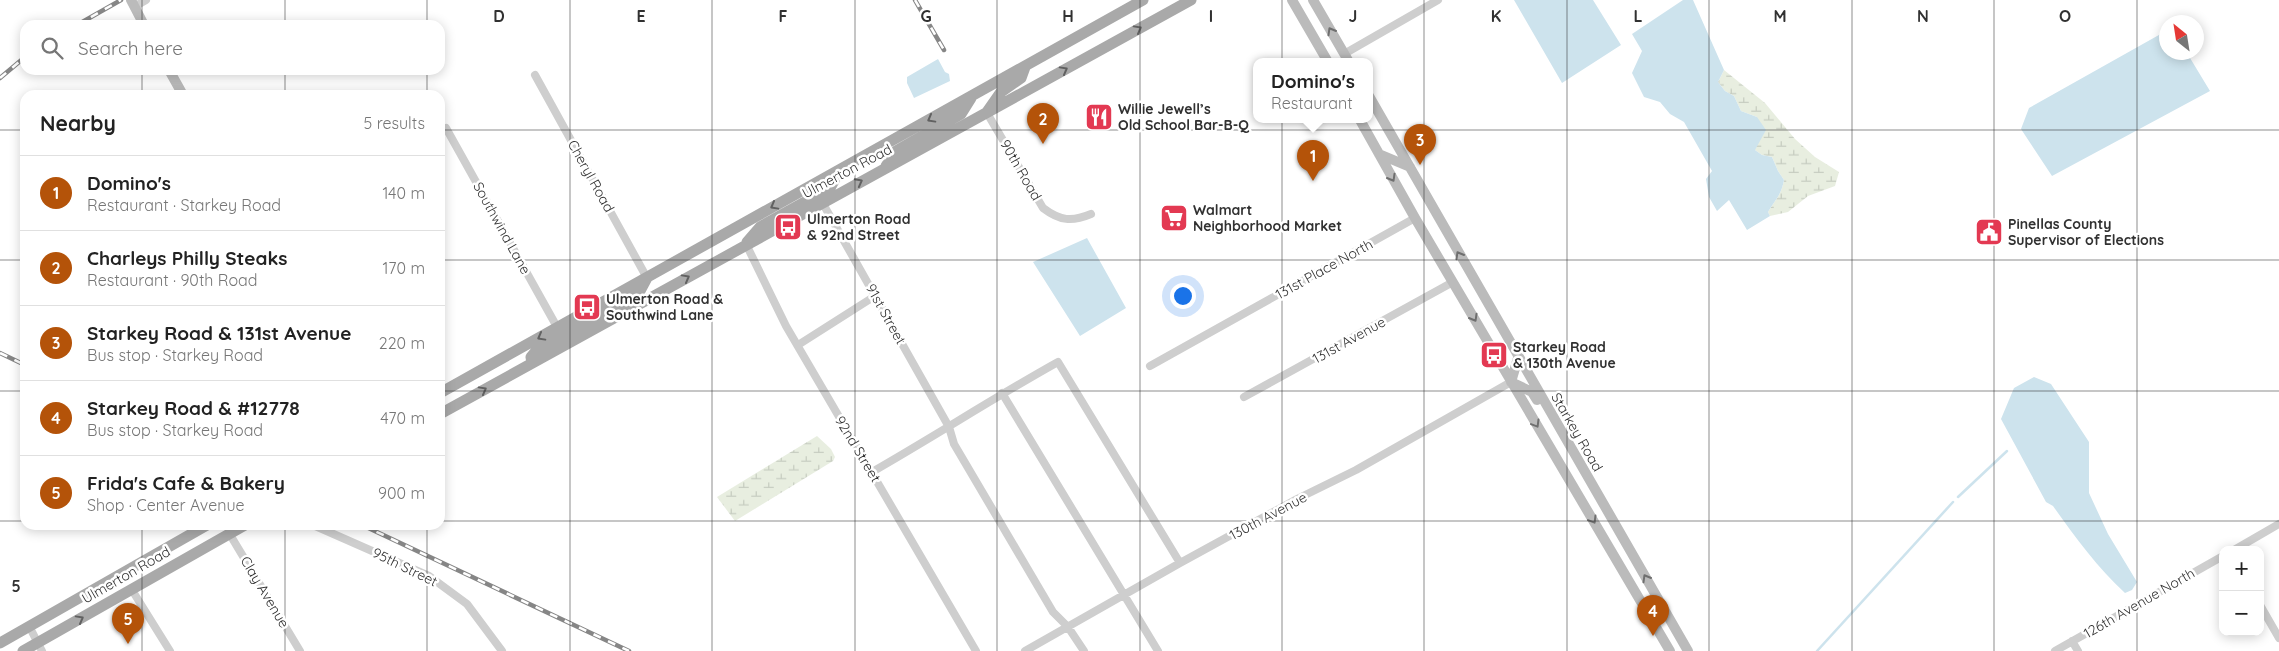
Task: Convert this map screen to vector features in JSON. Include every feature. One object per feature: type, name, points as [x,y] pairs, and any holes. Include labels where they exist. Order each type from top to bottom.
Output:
[{"type":"main road","name":"Ulmerton Road","points":[[445,390],[1143,0]]},
{"type":"main road","name":"Ulmerton Road","points":[[445,411],[1191,0]]},
{"type":"main road","points":[[1292,0],[1326,58]]},
{"type":"main road","points":[[1313,0],[1347,58]]},
{"type":"main road","points":[[132,3],[141,20]]},
{"type":"main road","points":[[987,113],[1001,92],[1021,78],[1025,67]]},
{"type":"main road","points":[[172,75],[179,90]]},
{"type":"main road","points":[[883,169],[896,151],[961,114],[974,95]]},
{"type":"main road","name":"Starkey Road","points":[[1373,103],[1688,651]]},
{"type":"main road","points":[[1362,123],[1415,218],[1670,651]]},
{"type":"main road","points":[[1379,154],[1410,167]]},
{"type":"main road","points":[[746,244],[749,237],[760,227],[830,188],[840,170]]},
{"type":"main road","points":[[532,362],[531,357],[536,351],[634,296],[647,278]]},
{"type":"main road","points":[[1511,382],[1518,358]]},
{"type":"main road","points":[[1511,382],[1532,392],[1554,431],[1562,434]]},
{"type":"main road","name":"Ulmerton Road","points":[[0,643],[197,530]]},
{"type":"main road","name":"Ulmerton Road","points":[[23,651],[40,647],[132,590],[235,530]]},
{"type":"street","points":[[132,3],[146,0]]},
{"type":"street","points":[[1347,58],[1438,0]]},
{"type":"street","name":"Cheryl Road","points":[[535,75],[647,278]]},
{"type":"street","name":"90th Road","points":[[987,113],[1043,208],[1058,218],[1068,220],[1079,219],[1091,214]]},
{"type":"street","name":"Southwind Lane","points":[[446,128],[558,328]]},
{"type":"street","name":"91st Street","points":[[822,202],[949,427],[954,444],[1048,603],[1068,627],[1084,651]]},
{"type":"street","name":"131st Place North","points":[[1150,366],[1415,218]]},
{"type":"street","name":"92nd Street","points":[[746,244],[786,326],[976,651]]},
{"type":"street","name":"131st Avenue","points":[[1244,397],[1453,282]]},
{"type":"street","points":[[798,345],[875,296]]},
{"type":"street","points":[[872,472],[949,427],[1002,393],[1058,362],[1180,563]]},
{"type":"street","name":"130th Avenue","points":[[1025,651],[1297,499],[1356,470],[1511,382]]},
{"type":"street","points":[[1002,393],[1158,651]]},
{"type":"street","points":[[2241,546],[2279,524]]},
{"type":"street","name":"95th Street","points":[[324,530],[429,576],[467,604],[502,651]]},
{"type":"street","name":"Clay Avenue","points":[[229,533],[300,651]]},
{"type":"street","name":"126th Avenue North","points":[[2055,651],[2219,558]]},
{"type":"street","points":[[132,590],[170,651]]},
{"type":"street","points":[[2264,612],[2279,638]]},
{"type":"street","points":[[30,626],[40,647]]},
{"type":"street","points":[[2072,641],[2078,651]]},
{"type":"green space","points":[[1724,70],[1765,103],[1795,139],[1815,157],[1839,172],[1835,186],[1808,196],[1788,212],[1770,216],[1768,212],[1780,193],[1784,180],[1772,157],[1762,155],[1755,150],[1757,117],[1741,111],[1734,96],[1725,91],[1718,82]]},
{"type":"green space","points":[[817,436],[831,449],[835,457],[833,461],[735,521],[717,497]]},
{"type":"water","points":[[1514,0],[1593,0],[1621,45],[1562,83]]},
{"type":"water","points":[[1683,0],[1693,0],[1724,70],[1718,82],[1725,91],[1734,96],[1741,111],[1757,117],[1766,130],[1755,150],[1762,155],[1772,157],[1784,180],[1780,193],[1768,212],[1770,216],[1747,230],[1729,200],[1717,211],[1709,197],[1706,179],[1712,171],[1684,122],[1670,114],[1660,102],[1644,97],[1632,73],[1642,51],[1632,34]]},
{"type":"water","points":[[2159,35],[2159,60],[2191,60],[2210,91],[2052,176],[2021,129],[2029,108]]},
{"type":"water","points":[[938,59],[945,72],[949,74],[950,81],[914,98],[907,83],[907,77]]},
{"type":"water","points":[[1087,238],[1126,308],[1080,336],[1033,262]]},
{"type":"water","points":[[2034,377],[2051,384],[2089,442],[2089,493],[2108,534],[2137,582],[2132,590],[2125,593],[2105,573],[2053,506],[2046,502],[2001,419],[2014,388]]},
{"type":"waterway","points":[[1958,497],[2007,451]]},
{"type":"waterway","points":[[1817,651],[1953,502]]},
{"type":"railway","points":[[86,20],[121,0]]},
{"type":"railway","points":[[915,0],[944,50]]},
{"type":"railway","points":[[0,78],[20,61]]},
{"type":"railway","points":[[0,353],[20,363]]},
{"type":"railway","points":[[373,530],[629,651]]},
{"type":"place","name":"Willie Jewell’s Old School Bar-B-Q","points":[[1099,117]]},
{"type":"place","name":"Charleys Philly Steaks","points":[[1043,144]]},
{"type":"place","name":"Starkey Road & 131st Avenue","points":[[1420,165]]},
{"type":"place","name":"Domino's","points":[[1313,181]]},
{"type":"place","name":"Walmart Neighborhood Market","points":[[1174,218]]},
{"type":"place","name":"Ulmerton Road & 92nd Street","points":[[788,227]]},
{"type":"place","name":"Pinellas County Supervisor of Elections","points":[[1989,232]]},
{"type":"place","name":"Ulmerton Road & Southwind Lane","points":[[587,307]]},
{"type":"place","name":"Starkey Road & 130th Avenue","points":[[1494,355]]},
{"type":"place","name":"Starkey Road & #12778","points":[[1653,636]]},
{"type":"place","name":"Frida's Cafe & Bakery","points":[[128,644]]}]
